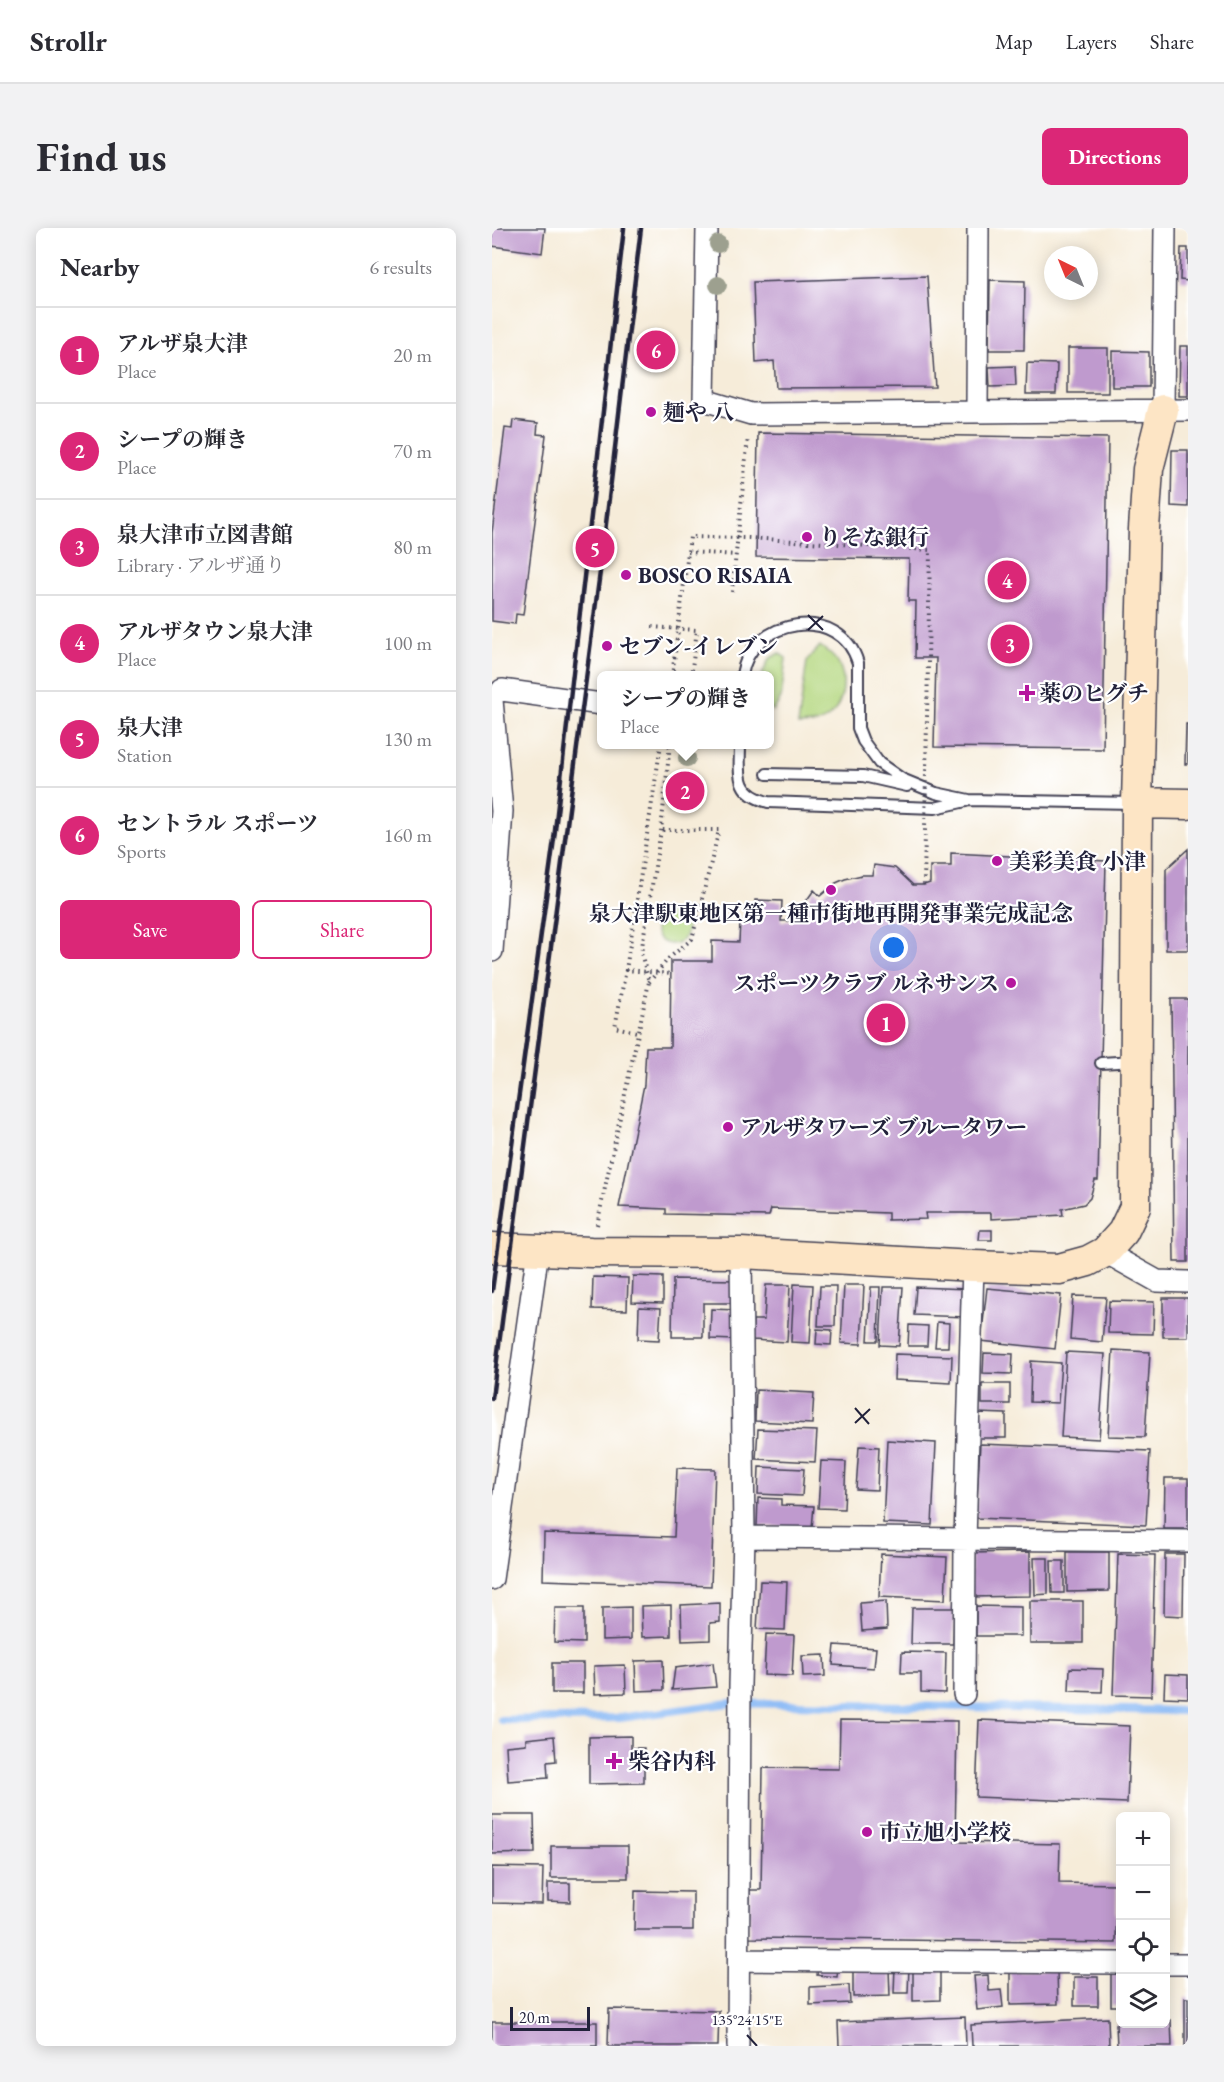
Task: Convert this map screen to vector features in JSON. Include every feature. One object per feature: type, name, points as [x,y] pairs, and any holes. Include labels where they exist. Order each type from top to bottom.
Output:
[{"type":"street","points":[[707,228],[704,400],[751,414],[1175,410]]},
{"type":"street","points":[[977,411],[978,228]]},
{"type":"street","points":[[492,1248],[591,1252],[741,1252],[1059,1269],[1088,1262],[1105,1252],[1123,1232],[1135,1208],[1137,803],[1144,529],[1148,470],[1175,410],[1165,228]]},
{"type":"street","points":[[492,951],[495,865],[502,811],[497,695],[597,704]]},
{"type":"street","points":[[1137,803],[1188,804]]},
{"type":"street","points":[[492,1579],[538,1250]]},
{"type":"street","points":[[738,2046],[739,1721],[744,1537],[741,1252]]},
{"type":"street","points":[[1105,1252],[1156,1281],[1188,1282]]},
{"type":"street","points":[[964,1694],[965,1540],[973,1266]]},
{"type":"street","points":[[744,1537],[1188,1541]]},
{"type":"street","points":[[739,1960],[1116,1963]]},
{"type":"street","points":[[1170,1964],[1188,1964]]},
{"type":"lane","points":[[743,671],[752,650],[770,634],[780,629],[815,626],[835,630],[850,644],[858,663],[858,728],[870,753],[889,772],[936,793]]},
{"type":"lane","points":[[740,749],[740,779],[745,790],[755,799],[768,802],[935,808],[969,800]]},
{"type":"lane","points":[[767,774],[863,776],[969,800],[1137,803]]},
{"type":"lane","points":[[1101,1063],[1136,1061]]},
{"type":"path","points":[[732,592],[751,414]]},
{"type":"path","points":[[673,671],[690,537],[750,538],[930,550],[924,885]]},
{"type":"path","points":[[688,552],[736,555]]},
{"type":"path","points":[[652,627],[697,630],[692,671]]},
{"type":"path","points":[[637,1032],[615,1027],[661,749]]},
{"type":"path","points":[[649,982],[641,953],[661,830],[669,749]]},
{"type":"path","points":[[591,1252],[649,982],[669,958],[692,939],[719,830],[661,830]]},
{"type":"path","points":[[626,970],[672,974]]},
{"type":"green space","points":[[820,646],[834,658],[842,671],[841,698],[832,713],[825,719],[815,724],[798,725],[807,661]]},
{"type":"green space","points":[[779,653],[786,658],[781,698],[774,709],[774,671],[764,671],[769,659]]},
{"type":"green space","points":[[671,912],[683,916],[687,928],[683,940],[671,944],[659,940],[655,928],[659,916]]},
{"type":"building","points":[[492,228],[545,228],[542,253],[492,246]]},
{"type":"building","points":[[1181,248],[1188,248],[1188,281],[1180,280]]},
{"type":"building","points":[[927,276],[935,387],[776,388],[774,361],[756,363],[753,282]]},
{"type":"building","points":[[990,280],[1025,281],[1024,350],[989,350]]},
{"type":"building","points":[[1180,346],[1188,346],[1188,396],[1179,396]]},
{"type":"building","points":[[1068,348],[1108,348],[1108,393],[1068,393]]},
{"type":"building","points":[[1112,351],[1149,352],[1149,387],[1112,387]]},
{"type":"building","points":[[1027,363],[1057,364],[1056,394],[1026,394]]},
{"type":"building","points":[[1015,366],[1016,386],[990,387],[989,367]]},
{"type":"building","points":[[513,420],[538,423],[537,434],[546,435],[523,615],[516,614],[515,624],[492,621],[492,533],[505,428],[512,429]]},
{"type":"building","points":[[758,433],[1108,438],[1103,749],[934,747],[936,658],[915,658],[916,601],[908,601],[909,559],[756,557]]},
{"type":"building","points":[[1172,450],[1188,450],[1188,507],[1171,506]]},
{"type":"building","points":[[1186,724],[1188,724],[1188,764],[1185,764]]},
{"type":"building","points":[[1188,849],[1188,950],[1166,950],[1166,869]]},
{"type":"building","points":[[951,853],[1106,861],[1098,1180],[1095,1180],[1090,1198],[1084,1204],[1062,1209],[1063,1215],[991,1219],[991,1213],[925,1213],[926,1219],[888,1220],[888,1213],[771,1209],[769,1216],[666,1214],[666,1209],[619,1207],[644,1085],[646,1047],[670,1047],[671,961],[712,961],[712,941],[739,942],[740,922],[755,923],[755,900],[782,901],[781,921],[792,921],[814,890],[820,896],[845,879],[872,875],[874,865],[895,868],[913,885],[924,885],[930,883],[930,866],[951,866]]},
{"type":"building","points":[[1171,999],[1188,999],[1188,1262],[1174,1262]]},
{"type":"building","points":[[980,1230],[992,1230],[992,1240],[979,1240]]},
{"type":"building","points":[[633,1276],[663,1277],[663,1303],[632,1302]]},
{"type":"building","points":[[593,1277],[628,1278],[627,1310],[592,1309]]},
{"type":"building","points":[[673,1279],[737,1280],[737,1303],[703,1303],[703,1337],[672,1337]]},
{"type":"building","points":[[794,1284],[813,1285],[810,1343],[791,1342]]},
{"type":"building","points":[[766,1285],[790,1285],[787,1342],[752,1340],[753,1320],[764,1320]]},
{"type":"building","points":[[844,1285],[864,1285],[861,1344],[841,1343]]},
{"type":"building","points":[[820,1286],[836,1286],[835,1326],[818,1326]]},
{"type":"building","points":[[871,1287],[880,1287],[878,1341],[868,1341]]},
{"type":"building","points":[[883,1287],[903,1287],[899,1346],[880,1345]]},
{"type":"building","points":[[916,1287],[968,1289],[966,1317],[914,1315]]},
{"type":"building","points":[[987,1288],[1061,1295],[1055,1349],[981,1341]]},
{"type":"building","points":[[1073,1296],[1106,1297],[1102,1342],[1070,1339]]},
{"type":"building","points":[[1163,1298],[1188,1298],[1188,1337],[1163,1337]]},
{"type":"building","points":[[1109,1301],[1154,1302],[1153,1334],[1108,1333]]},
{"type":"building","points":[[639,1307],[661,1308],[659,1340],[638,1339]]},
{"type":"building","points":[[711,1309],[736,1310],[735,1340],[710,1339]]},
{"type":"building","points":[[937,1322],[949,1323],[948,1347],[935,1347]]},
{"type":"building","points":[[909,1325],[928,1326],[927,1346],[908,1346]]},
{"type":"building","points":[[817,1329],[832,1330],[831,1345],[816,1344]]},
{"type":"building","points":[[1113,1350],[1150,1352],[1145,1437],[1108,1436]]},
{"type":"building","points":[[1066,1352],[1105,1354],[1099,1439],[1061,1437]]},
{"type":"building","points":[[984,1353],[1013,1354],[1012,1374],[983,1373]]},
{"type":"building","points":[[895,1354],[952,1356],[951,1383],[894,1380]]},
{"type":"building","points":[[1031,1361],[1061,1363],[1058,1403],[1030,1402]]},
{"type":"building","points":[[982,1384],[1010,1384],[1010,1404],[982,1404]]},
{"type":"building","points":[[756,1390],[814,1393],[812,1424],[755,1421]]},
{"type":"building","points":[[978,1413],[1006,1414],[1006,1438],[977,1438]]},
{"type":"building","points":[[758,1429],[817,1431],[815,1462],[756,1459]]},
{"type":"building","points":[[887,1440],[936,1443],[932,1525],[883,1523]]},
{"type":"building","points":[[980,1444],[1150,1451],[1146,1525],[976,1518]]},
{"type":"building","points":[[859,1446],[879,1447],[877,1490],[856,1489]]},
{"type":"building","points":[[821,1461],[846,1462],[844,1509],[818,1508]]},
{"type":"building","points":[[759,1467],[804,1469],[802,1496],[758,1494]]},
{"type":"building","points":[[677,1468],[715,1469],[711,1586],[543,1580],[544,1533],[674,1537]]},
{"type":"building","points":[[1165,1478],[1188,1478],[1188,1529],[1164,1529]]},
{"type":"building","points":[[758,1498],[781,1499],[781,1505],[814,1506],[812,1528],[757,1526]]},
{"type":"building","points":[[1030,1552],[1030,1596],[971,1597],[971,1553]]},
{"type":"building","points":[[1067,1552],[1109,1552],[1109,1591],[1067,1592]]},
{"type":"building","points":[[881,1554],[947,1557],[945,1600],[879,1597]]},
{"type":"building","points":[[1118,1554],[1155,1555],[1151,1696],[1113,1695]]},
{"type":"building","points":[[1165,1554],[1184,1554],[1183,1616],[1164,1615]]},
{"type":"building","points":[[1034,1558],[1048,1558],[1048,1594],[1035,1595]]},
{"type":"building","points":[[1051,1561],[1064,1561],[1064,1593],[1052,1593]]},
{"type":"building","points":[[760,1581],[787,1582],[785,1630],[757,1629]]},
{"type":"building","points":[[886,1601],[887,1629],[862,1631],[860,1603]]},
{"type":"building","points":[[1030,1601],[1083,1601],[1083,1643],[1030,1643]]},
{"type":"building","points":[[720,1603],[720,1622],[710,1623],[710,1640],[682,1641],[681,1605]]},
{"type":"building","points":[[671,1605],[671,1636],[642,1637],[641,1606]]},
{"type":"building","points":[[976,1606],[1021,1607],[1021,1636],[976,1636]]},
{"type":"building","points":[[631,1607],[631,1639],[602,1640],[602,1608]]},
{"type":"building","points":[[555,1608],[584,1608],[584,1643],[554,1642]]},
{"type":"building","points":[[912,1608],[954,1608],[953,1644],[911,1644]]},
{"type":"building","points":[[766,1634],[794,1635],[792,1676],[764,1675]]},
{"type":"building","points":[[835,1645],[876,1648],[874,1668],[833,1665]]},
{"type":"building","points":[[902,1652],[946,1653],[945,1693],[921,1692],[921,1673],[901,1673]]},
{"type":"building","points":[[824,1655],[825,1676],[803,1677],[802,1656]]},
{"type":"building","points":[[663,1660],[664,1690],[636,1691],[635,1661]]},
{"type":"building","points":[[552,1663],[583,1663],[583,1693],[552,1693]]},
{"type":"building","points":[[713,1663],[716,1687],[672,1690],[675,1668]]},
{"type":"building","points":[[625,1665],[626,1693],[595,1694],[594,1666]]},
{"type":"building","points":[[1070,1668],[1103,1669],[1102,1692],[1069,1691]]},
{"type":"building","points":[[1165,1674],[1188,1675],[1188,1698],[1164,1697]]},
{"type":"building","points":[[840,1720],[957,1721],[955,1842],[1060,1844],[1059,1883],[1116,1884],[1116,1943],[749,1938],[750,1890],[761,1890],[763,1768],[839,1769]]},
{"type":"building","points":[[979,1720],[1130,1726],[1127,1803],[976,1797]]},
{"type":"building","points":[[554,1736],[556,1761],[547,1762],[548,1778],[508,1781],[506,1746],[526,1744],[526,1739]]},
{"type":"building","points":[[631,1736],[631,1748],[644,1748],[644,1783],[589,1784],[589,1737]]},
{"type":"building","points":[[492,1815],[534,1815],[535,1853],[492,1854]]},
{"type":"building","points":[[551,1846],[628,1846],[628,1878],[551,1878]]},
{"type":"building","points":[[492,1867],[543,1868],[542,1904],[492,1903]]},
{"type":"building","points":[[548,1883],[570,1883],[570,1902],[548,1901]]},
{"type":"building","points":[[635,1891],[693,1892],[693,1930],[634,1930]]},
{"type":"building","points":[[818,1966],[838,1968],[837,1977],[817,1975]]},
{"type":"building","points":[[895,1966],[909,1967],[908,1993],[894,1993]]},
{"type":"building","points":[[913,1967],[940,1967],[940,2000],[913,2001]]},
{"type":"building","points":[[853,1969],[889,1969],[890,1996],[853,1997]]},
{"type":"building","points":[[1057,1970],[1058,2004],[1010,2005],[1010,1971]]},
{"type":"building","points":[[1111,1973],[1116,1973],[1116,2006],[1111,2006]]},
{"type":"building","points":[[988,1975],[989,1991],[1001,1990],[1003,2007],[977,2010],[974,1976]]},
{"type":"building","points":[[1074,1977],[1098,1977],[1098,2006],[1074,2006]]},
{"type":"building","points":[[849,1985],[850,2003],[810,2005],[810,1987]]},
{"type":"building","points":[[1185,1998],[1188,1998],[1188,2046],[1185,2046]]},
{"type":"building","points":[[609,2009],[719,2011],[718,2046],[608,2046]]},
{"type":"building","points":[[965,2017],[966,2046],[839,2046],[838,2022]]},
{"type":"building","points":[[1108,2018],[1109,2046],[972,2046],[971,2025]]},
{"type":"building","points":[[1171,2020],[1172,2046],[1117,2046],[1116,2028],[1170,2028]]},
{"type":"building","points":[[492,2022],[597,2022],[597,2046],[492,2046]]},
{"type":"waterway","points":[[501,1720],[620,1718],[729,1703],[1188,1711]]},
{"type":"railway","points":[[492,1291],[554,839],[624,228]]},
{"type":"railway","points":[[492,1398],[603,549],[641,228]]},
{"type":"place","name":"セントラル スポーツ","points":[[656,350]]},
{"type":"place","name":"麺や 八","points":[[651,412]]},
{"type":"place","name":"りそな銀行","points":[[807,537]]},
{"type":"place","name":"泉大津","points":[[595,548]]},
{"type":"place","name":"BOSCO RISAIA","points":[[626,575]]},
{"type":"place","name":"アルザタウン泉大津","points":[[1007,580]]},
{"type":"place","name":"泉大津市立図書館","points":[[1010,644]]},
{"type":"place","name":"セブン-イレブン","points":[[607,646]]},
{"type":"place","name":"薬のヒグチ","points":[[1027,693]]},
{"type":"place","name":"シープの輝き","points":[[685,791]]},
{"type":"place","name":"美彩美食 小津","points":[[997,861]]},
{"type":"place","name":"泉大津駅東地区第一種市街地再開発事業完成記念","points":[[831,890]]},
{"type":"place","name":"スポーツクラブ ルネサンス","points":[[1011,983]]},
{"type":"place","name":"アルザ泉大津","points":[[886,1023]]},
{"type":"place","name":"アルザタワーズ ブルータワー","points":[[728,1127]]},
{"type":"place","name":"柴谷内科","points":[[614,1761]]},
{"type":"place","name":"市立旭小学校","points":[[867,1832]]}]
